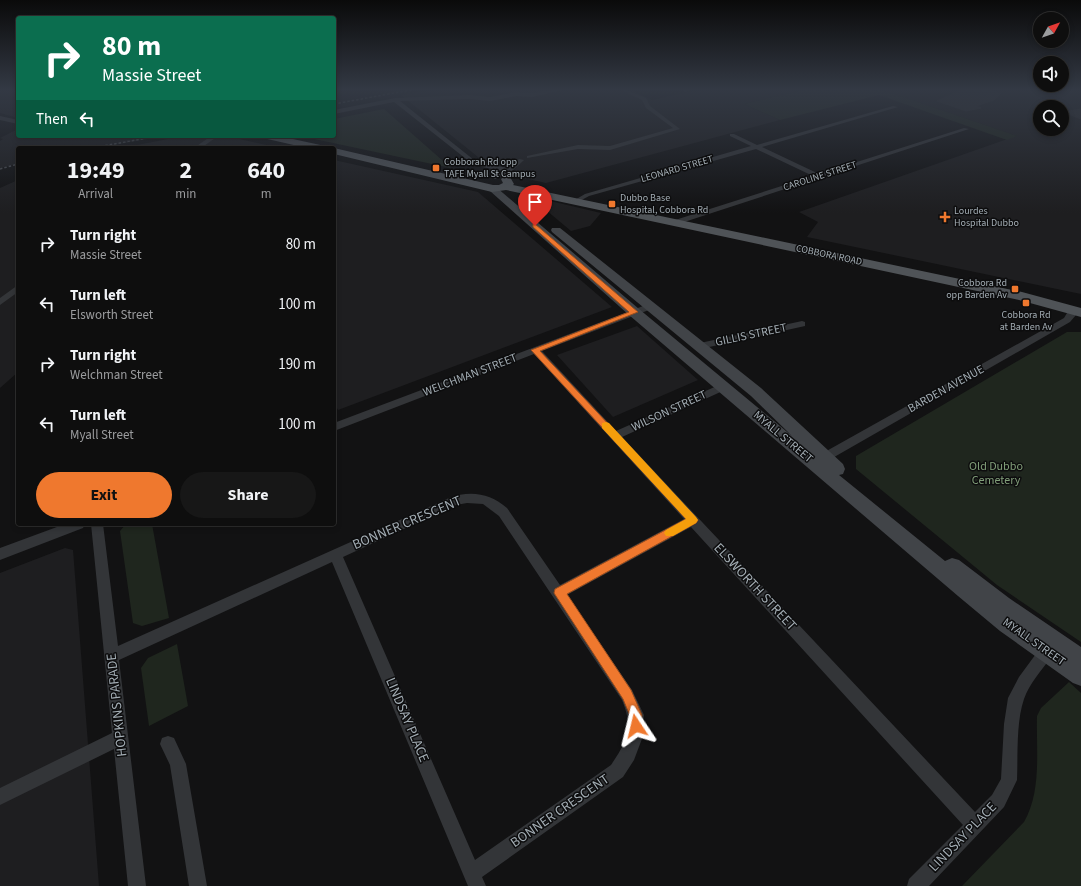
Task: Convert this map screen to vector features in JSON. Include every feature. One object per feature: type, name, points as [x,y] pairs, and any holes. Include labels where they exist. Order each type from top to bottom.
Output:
[{"type":"main road","points":[[275,138],[313,146]]},
{"type":"main road","name":"COBBORA ROAD","points":[[336,151],[408,167],[501,179],[576,201]]},
{"type":"main road","name":"COBBORA ROAD","points":[[501,179],[538,194],[1010,294],[1077,312]]},
{"type":"street","name":"MYALL STREET","points":[[433,130],[468,158],[501,179],[634,312],[723,387],[819,460],[995,600],[1081,660]]},
{"type":"street","points":[[501,179],[521,160],[519,159],[520,157],[529,157],[578,147],[610,148],[672,130]]},
{"type":"street","name":"LEONARD STREET","points":[[576,201],[587,195],[814,130]]},
{"type":"street","name":"CAROLINE STREET","points":[[675,223],[962,130]]},
{"type":"street","points":[[732,135],[819,177]]},
{"type":"street","points":[[200,146],[212,138]]},
{"type":"street","name":"MYALL STREET","points":[[501,179],[524,205],[651,306],[775,408],[819,460],[965,590],[1046,652],[1081,675]]},
{"type":"street","points":[[524,205],[523,198],[538,194]]},
{"type":"street","points":[[0,302],[16,290]]},
{"type":"street","name":"WELCHMAN STREET","points":[[336,426],[651,306]]},
{"type":"street","name":"BARDEN AVENUE","points":[[819,460],[1067,320],[1077,312]]},
{"type":"street","name":"GILLIS STREET","points":[[700,346],[802,324]]},
{"type":"street","name":"ELSWORTH STREET","points":[[535,350],[974,824]]},
{"type":"street","name":"WILSON STREET","points":[[615,436],[723,387]]},
{"type":"street","name":"BONNER CRESCENT","points":[[112,656],[453,501],[464,498],[481,498],[496,503],[559,593],[627,695],[636,715],[635,736],[628,754],[616,771],[474,880]]},
{"type":"street","points":[[559,593],[693,520]]},
{"type":"street","points":[[0,554],[74,526]]},
{"type":"street","name":"HOPKINS PARADE","points":[[97,526],[137,886]]},
{"type":"street","name":"LINDSAY PLACE","points":[[336,555],[474,880]]},
{"type":"street","name":"LINDSAY PLACE","points":[[916,886],[974,824],[998,801],[1009,780],[1012,724],[1016,698],[1024,682],[1046,652]]},
{"type":"street","points":[[0,797],[120,738]]},
{"type":"street","points":[[168,744],[178,764],[198,886]]},
{"type":"shaded area","points":[[16,130],[16,138],[153,138],[109,146],[16,146],[16,164],[0,168],[0,141],[3,139],[0,138]]},
{"type":"shaded area","points":[[445,130],[742,130],[546,183],[510,175],[518,165],[483,161]]},
{"type":"shaded area","name":"Lourdes Hospital Dubbo","points":[[1000,130],[1033,130],[1033,136],[1069,136],[1069,130],[1081,130],[1081,294],[807,237],[818,222],[799,212],[1016,136]]},
{"type":"shaded area","points":[[173,138],[235,138],[271,146],[132,146]]},
{"type":"shaded area","points":[[336,160],[478,192],[612,307],[338,410],[336,406]]},
{"type":"shaded area","points":[[16,181],[16,374],[0,388],[0,188]]},
{"type":"shaded area","points":[[546,200],[601,213],[590,226],[571,231],[540,205]]},
{"type":"shaded area","points":[[637,326],[698,380],[613,417],[557,355]]},
{"type":"shaded area","points":[[65,548],[73,550],[99,886],[0,886],[0,573]]},
{"type":"green space","points":[[336,130],[408,130],[451,168],[309,138],[336,138]]},
{"type":"green space","points":[[980,130],[1001,130],[1017,136],[1007,140]]},
{"type":"green space","name":"Old Dubbo Cemetery","points":[[1067,332],[1081,332],[1081,642],[997,585],[856,469],[856,456]]},
{"type":"green space","points":[[124,526],[152,526],[169,618],[142,626],[133,623],[120,531]]},
{"type":"green space","points":[[177,644],[188,706],[149,726],[141,668],[148,658]]},
{"type":"green space","points":[[1069,682],[1081,693],[1081,886],[962,886],[1024,822],[1030,810],[1036,784],[1037,716],[1041,708]]},
{"type":"railway","points":[[103,146],[147,138]]},
{"type":"railway","points":[[0,169],[16,165]]},
{"type":"slow traffic","points":[[606,426],[693,520],[669,533]]},
{"type":"place","name":"Cobborah Rd opp TAFE Myall St Campus","points":[[436,168]]},
{"type":"place","name":"Dubbo Base Hospital, Cobbora Rd","points":[[612,204]]},
{"type":"place","name":"Lourdes Hospital Dubbo","points":[[945,217]]},
{"type":"place","name":"Cobbora Rd opp Barden Av","points":[[1015,289]]},
{"type":"place","name":"Cobbora Rd at Barden Av","points":[[1026,303]]},
{"type":"route","points":[[535,226],[634,312],[535,350],[693,520],[559,593],[627,695],[636,715],[636,726]]}]
